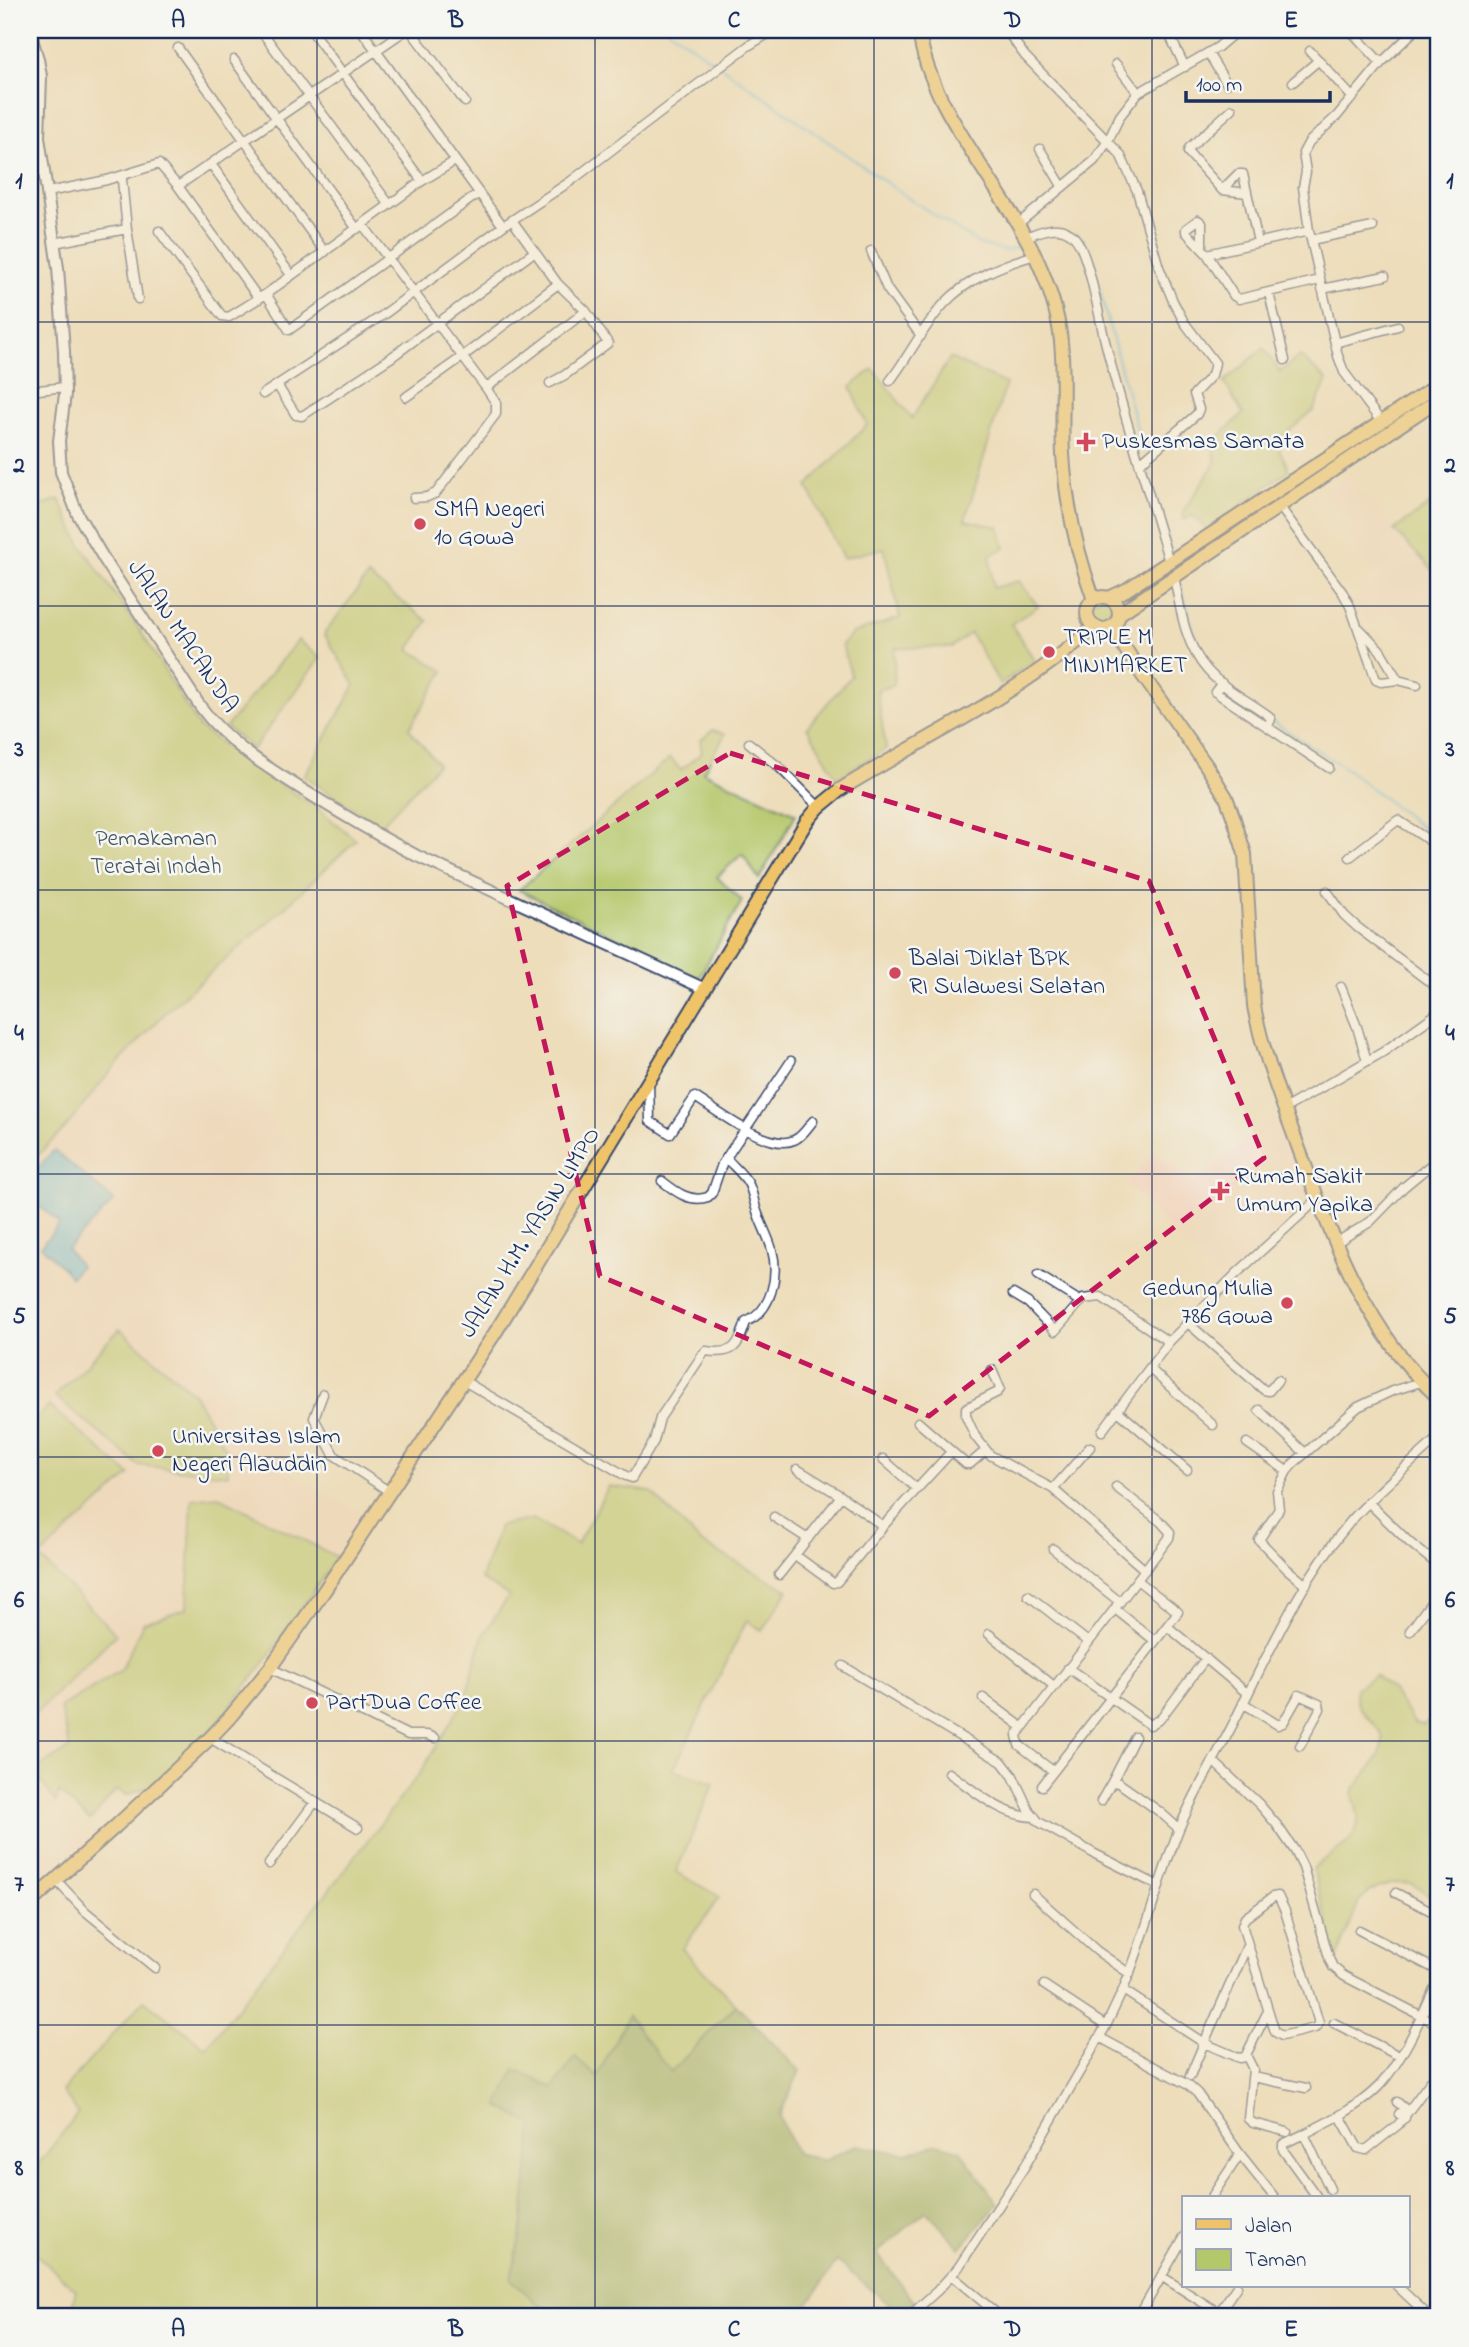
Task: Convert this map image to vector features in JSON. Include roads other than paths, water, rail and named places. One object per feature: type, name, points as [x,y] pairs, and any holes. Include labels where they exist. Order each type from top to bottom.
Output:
[{"type":"main road","points":[[919,30],[923,52],[945,107],[1030,245],[1052,298],[1060,330],[1063,368],[1065,476],[1075,540],[1094,600]]},
{"type":"main road","points":[[1109,598],[1126,590],[1439,384]]},
{"type":"main road","points":[[1119,614],[1439,399]]},
{"type":"main road","points":[[1283,488],[1285,504]]},
{"type":"main road","points":[[1102,597],[1116,603],[1119,614],[1112,627],[1102,630],[1088,621],[1089,604],[1094,600],[1102,597]]},
{"type":"main road","name":"JALAN H.M. YASIN LIMPO","points":[[30,1903],[210,1738],[270,1668],[464,1381],[649,1082],[795,837],[819,807],[859,778],[1031,677],[1076,644],[1094,627]]},
{"type":"main road","points":[[1112,627],[1226,797],[1241,836],[1246,865],[1257,1024],[1284,1109],[1352,1279],[1368,1308],[1421,1382],[1439,1398]]},
{"type":"street","points":[[311,30],[422,181]]},
{"type":"street","points":[[360,30],[503,226]]},
{"type":"street","points":[[178,186],[408,30],[465,102]]},
{"type":"street","points":[[263,394],[383,314],[503,226],[552,195],[748,46],[774,30]]},
{"type":"street","points":[[1006,30],[1025,57],[1119,154],[1137,191],[1172,301],[1216,366],[1212,375],[1194,393],[1199,409],[1197,414],[1140,463]]},
{"type":"street","points":[[1167,30],[1185,67]]},
{"type":"street","points":[[1018,224],[1094,160],[1108,141],[1120,116],[1138,93],[1208,53],[1238,30]]},
{"type":"street","points":[[1350,30],[1381,63]]},
{"type":"street","points":[[1382,423],[1345,372],[1335,342],[1309,231],[1304,194],[1306,172],[1303,150],[1412,30]]},
{"type":"street","name":"JALAN MACANDA","points":[[30,32],[41,76],[39,137],[54,243],[65,387],[60,461],[65,486],[78,515],[104,559],[213,723],[246,753],[330,807],[407,851],[705,989]]},
{"type":"street","points":[[262,32],[389,204]]},
{"type":"street","points":[[178,47],[325,252]]},
{"type":"street","points":[[1310,51],[1353,97]]},
{"type":"street","points":[[1208,53],[1227,85]]},
{"type":"street","points":[[234,60],[360,227],[390,258],[496,403],[496,414],[436,493],[414,498]]},
{"type":"street","points":[[1293,82],[1319,61]]},
{"type":"street","points":[[1116,64],[1138,93]]},
{"type":"street","points":[[1232,109],[1189,148],[1188,152],[1222,190],[1247,193]]},
{"type":"street","points":[[1040,149],[1062,186]]},
{"type":"street","points":[[159,231],[222,316],[231,316],[262,297],[389,204],[455,160]]},
{"type":"street","points":[[211,163],[292,275]]},
{"type":"street","points":[[48,192],[107,180],[157,164],[164,167],[289,330],[479,193]]},
{"type":"street","points":[[1222,190],[1241,173],[1244,175],[1258,242]]},
{"type":"street","points":[[122,180],[138,299]]},
{"type":"street","points":[[512,220],[558,284],[586,311],[607,345],[550,383]]},
{"type":"street","points":[[1311,240],[1373,227]]},
{"type":"street","points":[[54,243],[127,229]]},
{"type":"street","points":[[890,381],[943,305],[971,281],[1007,263],[1030,245],[1043,229],[1060,229],[1074,236],[1079,243],[1092,284],[1105,342],[1169,562]]},
{"type":"street","points":[[1309,231],[1205,251],[1237,298],[1241,299],[1385,276]]},
{"type":"street","points":[[871,251],[887,289],[921,336]]},
{"type":"street","points":[[276,385],[296,415],[302,416],[389,359],[534,252]]},
{"type":"street","points":[[406,397],[558,284]]},
{"type":"street","points":[[1269,293],[1285,360]]},
{"type":"street","points":[[485,388],[586,311]]},
{"type":"street","points":[[1335,342],[1398,326]]},
{"type":"street","points":[[30,391],[65,387]]},
{"type":"street","points":[[1285,504],[1343,593],[1376,680],[1398,680],[1417,685]]},
{"type":"street","points":[[1174,576],[1181,612],[1193,650],[1219,686],[1329,768]]},
{"type":"street","points":[[1358,628],[1380,650],[1398,680]]},
{"type":"street","points":[[749,743],[779,767],[819,807]]},
{"type":"street","points":[[1350,857],[1398,820],[1439,846]]},
{"type":"street","points":[[1327,891],[1357,927],[1439,989]]},
{"type":"street","points":[[1340,987],[1357,1027],[1367,1061]]},
{"type":"street","points":[[1284,1109],[1367,1061],[1439,1012]]},
{"type":"street","points":[[662,1181],[682,1195],[692,1198],[704,1199],[712,1193],[726,1158],[791,1061]]},
{"type":"street","points":[[649,1082],[650,1121],[670,1133],[695,1097],[744,1129],[783,1142],[793,1141],[813,1121]]},
{"type":"street","points":[[464,1381],[632,1478],[654,1441],[660,1418],[703,1354],[706,1351],[726,1353],[734,1349],[741,1338],[746,1321],[765,1307],[770,1298],[773,1251],[753,1202],[749,1183],[726,1158]]},
{"type":"street","points":[[1337,1242],[1370,1222],[1404,1187],[1439,1158]]},
{"type":"street","points":[[1102,1431],[1169,1342],[1245,1265],[1318,1199]]},
{"type":"street","points":[[1038,1275],[1081,1302]]},
{"type":"street","points":[[1013,1294],[1028,1303],[1055,1331],[1083,1299],[1101,1297],[1169,1342]]},
{"type":"street","points":[[1188,1323],[1264,1390],[1269,1391],[1278,1380]]},
{"type":"street","points":[[1150,1369],[1213,1425]]},
{"type":"street","points":[[992,1370],[1000,1390],[994,1396],[968,1406],[966,1411],[975,1436],[985,1451],[995,1459],[1053,1489],[1145,1570]]},
{"type":"street","points":[[1306,1585],[1259,1540],[1279,1509],[1277,1491],[1287,1471],[1358,1407],[1392,1391],[1421,1382]]},
{"type":"street","points":[[323,1394],[314,1418],[334,1455],[390,1492]]},
{"type":"street","points":[[1259,1410],[1305,1453]]},
{"type":"street","points":[[1118,1411],[1187,1470]]},
{"type":"street","points":[[918,1422],[968,1464],[985,1451]]},
{"type":"street","points":[[908,2317],[952,2276],[1025,2165],[1106,2026],[1130,1974],[1179,1829],[1306,1585],[1334,1543],[1368,1502],[1439,1437]]},
{"type":"street","points":[[1247,1443],[1287,1471]]},
{"type":"street","points":[[1053,1489],[1090,1447]]},
{"type":"street","points":[[795,1555],[835,1583],[951,1452]]},
{"type":"street","points":[[883,1459],[916,1489]]},
{"type":"street","points":[[797,1469],[883,1526]]},
{"type":"street","points":[[1053,1771],[1017,1742],[1017,1735],[1169,1538],[1170,1532],[1161,1522],[1116,1488]]},
{"type":"street","points":[[779,1575],[841,1496]]},
{"type":"street","points":[[1368,1502],[1409,1542],[1439,1566]]},
{"type":"street","points":[[774,1517],[808,1539]]},
{"type":"street","points":[[1053,1549],[1155,1641]]},
{"type":"street","points":[[1042,1786],[1178,1612],[1137,1580]]},
{"type":"street","points":[[1410,1632],[1439,1592]]},
{"type":"street","points":[[1028,1595],[1088,1642]]},
{"type":"street","points":[[1167,1626],[1248,1694]]},
{"type":"street","points":[[989,1634],[1054,1686]]},
{"type":"street","points":[[1068,1668],[1147,1724],[1155,1724],[1206,1658]]},
{"type":"street","points":[[843,1666],[1002,1762],[1013,1776],[1025,1802],[1049,1829],[1159,1886]]},
{"type":"street","points":[[270,1668],[408,1735],[435,1738]]},
{"type":"street","points":[[1244,1703],[1278,1725],[1283,1723],[1299,1695],[1319,1704],[1320,1709],[1300,1746]]},
{"type":"street","points":[[983,1698],[1022,1727]]},
{"type":"street","points":[[1101,1801],[1135,1737]]},
{"type":"street","points":[[210,1738],[358,1828]]},
{"type":"street","points":[[1213,1761],[1259,1804],[1295,1851],[1303,1867],[1333,1967],[1344,1976],[1439,2025]]},
{"type":"street","points":[[948,1773],[1007,1811],[1025,1817],[1035,1816]]},
{"type":"street","points":[[1112,1783],[1119,1783],[1154,1807],[1179,1829]]},
{"type":"street","points":[[270,1864],[315,1802]]},
{"type":"street","points":[[57,1881],[85,1911],[155,1968]]},
{"type":"street","points":[[1396,1893],[1439,1915]]},
{"type":"street","points":[[1033,1894],[1097,1951],[1130,1974]]},
{"type":"street","points":[[1278,1896],[1319,2025],[1280,2036],[1275,2032],[1247,1946],[1243,1922],[1273,1897],[1278,1896]]},
{"type":"street","points":[[1359,1930],[1439,1971]]},
{"type":"street","points":[[1189,2076],[1247,1946]]},
{"type":"street","points":[[1316,2196],[1283,2150],[1283,2144],[1340,2116],[1379,2086],[1399,2056],[1439,1978]]},
{"type":"street","points":[[1044,1985],[1106,2026]]},
{"type":"street","points":[[1124,1990],[1204,2043],[1239,2058],[1246,2056],[1268,2011]]},
{"type":"street","points":[[1334,2023],[1399,2056]]},
{"type":"street","points":[[1099,2037],[1188,2085],[1197,2093],[1273,2196]]},
{"type":"street","points":[[1246,2056],[1252,2065],[1253,2077],[1249,2121],[1287,2132]]},
{"type":"street","points":[[1340,2116],[1358,2148],[1363,2151],[1405,2118],[1439,2070]]},
{"type":"street","points":[[1253,2077],[1306,2088]]},
{"type":"street","points":[[1397,2102],[1404,2108],[1399,2114],[1405,2118]]},
{"type":"street","points":[[1304,2133],[1330,2189]]},
{"type":"street","points":[[1212,2196],[1240,2154]]},
{"type":"street","points":[[1145,2317],[1143,2309],[1182,2242]]},
{"type":"street","points":[[952,2276],[1001,2317]]},
{"type":"street","points":[[1161,2276],[1218,2315],[1236,2288]]},
{"type":"street","points":[[1399,2288],[1432,2317],[1439,2314]]},
{"type":"water","points":[[54,1150],[114,1201],[67,1249],[80,1266],[71,1277],[41,1246],[60,1223],[30,1199],[30,1177]]},
{"type":"waterway","points":[[669,30],[907,197],[979,244],[1006,251],[1023,245]]},
{"type":"waterway","points":[[1033,240],[1049,233]]},
{"type":"waterway","points":[[1076,234],[1082,238],[1092,262],[1143,451]]},
{"type":"waterway","points":[[1147,467],[1172,555]]},
{"type":"waterway","points":[[1178,578],[1201,656]]},
{"type":"waterway","points":[[1273,722],[1348,770],[1439,841]]},
{"type":"place","name":"Puskesmas Samata","points":[[1086,442]]},
{"type":"place","name":"SMA Negeri 10 Gowa","points":[[420,524]]},
{"type":"place","name":"TRIPLE M MINIMARKET","points":[[1049,652]]},
{"type":"place","name":"Balai Diklat BPK RI Sulawesi Selatan","points":[[895,973]]},
{"type":"place","name":"Rumah Sakit Umum Yapika","points":[[1220,1191]]},
{"type":"place","name":"Gedung Mulia 786 Gowa","points":[[1287,1303]]},
{"type":"place","name":"Universitas Islam Negeri Alauddin","points":[[158,1451]]},
{"type":"place","name":"PartDua Coffee","points":[[312,1703]]},
{"type":"park label","name":"Pemakaman Teratai Indah","points":[[156,853]]}]
